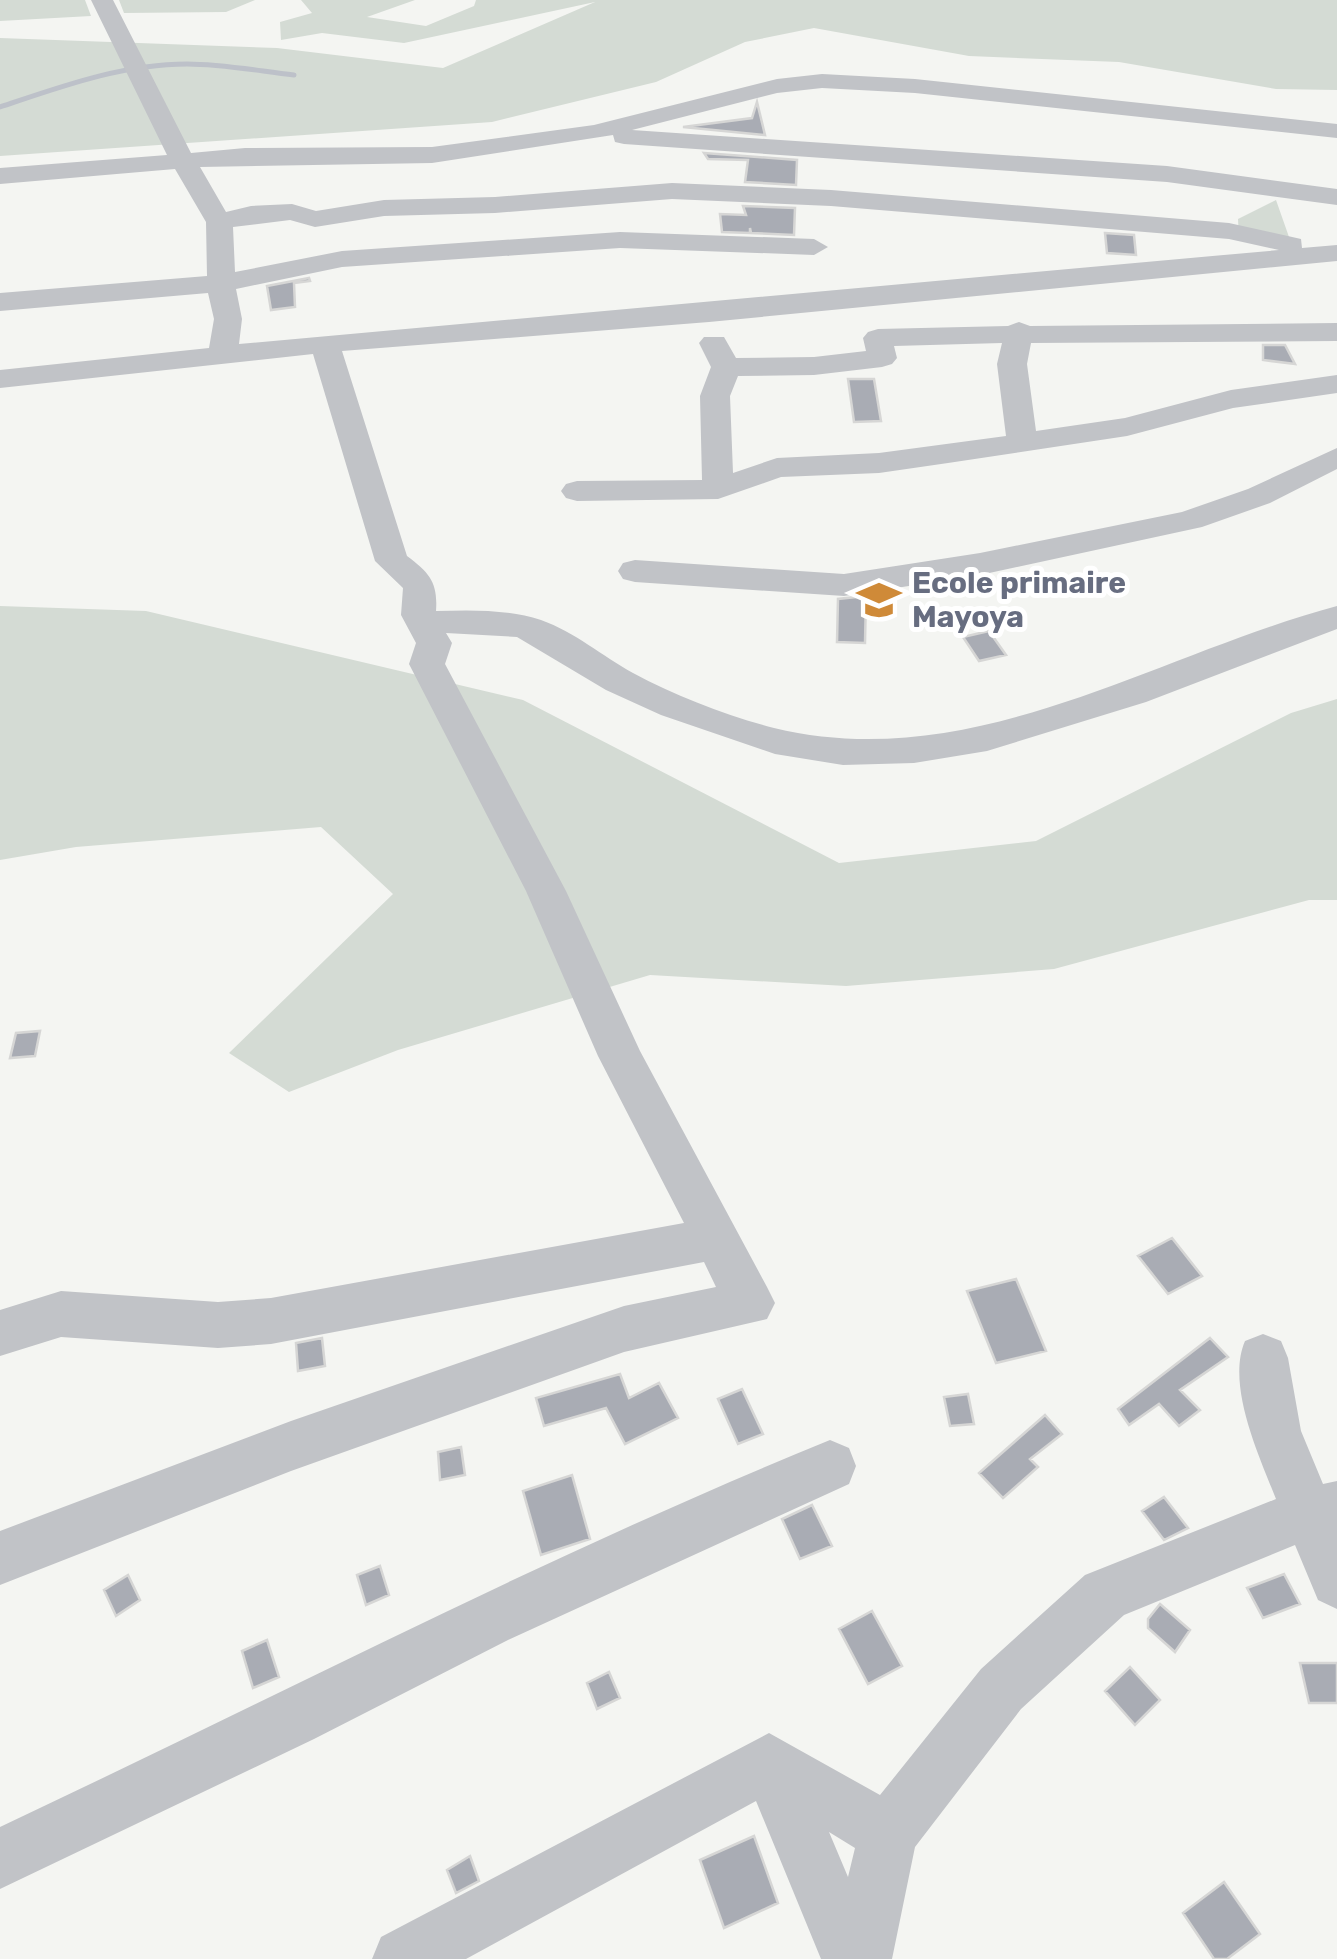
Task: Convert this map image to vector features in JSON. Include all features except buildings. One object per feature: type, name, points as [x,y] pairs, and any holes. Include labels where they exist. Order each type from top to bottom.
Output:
[{"type":"street","points":[[102,0],[158,118],[219,222],[222,298],[228,319],[224,354]]},
{"type":"street","points":[[0,176],[183,160],[432,155],[594,132],[777,86],[822,81],[915,86],[1337,130]]},
{"type":"street","points":[[1125,108],[1148,130],[1164,165]]},
{"type":"street","points":[[594,132],[654,140],[754,143],[1119,171],[1164,165]]},
{"type":"street","points":[[994,162],[996,144],[1000,142],[1330,192]]},
{"type":"street","points":[[1088,212],[1119,171]]},
{"type":"street","points":[[658,175],[858,184],[1088,212],[1284,241],[1302,255]]},
{"type":"street","points":[[219,222],[250,214],[292,212],[315,218],[384,208],[495,205],[639,192],[1238,219]]},
{"type":"street","points":[[814,247],[816,197]]},
{"type":"street","points":[[0,302],[223,283],[342,259],[620,240],[814,247],[821,254],[833,300]]},
{"type":"street","points":[[0,379],[326,344],[710,314],[1337,253]]},
{"type":"street","points":[[710,314],[710,335],[726,367],[715,396],[718,489]]},
{"type":"street","points":[[726,367],[834,365],[882,358],[878,338],[1019,332],[1222,336],[1337,332]]},
{"type":"street","points":[[1019,332],[1012,364],[1022,442]]},
{"type":"street","points":[[0,1558],[290,1446],[624,1329],[750,1303],[620,1056],[546,892],[427,664],[434,643],[418,615],[420,588],[416,579],[392,561],[326,344]]},
{"type":"street","points":[[577,491],[718,489],[776,468],[879,463],[1127,427],[1231,399],[1337,384]]},
{"type":"street","points":[[635,571],[844,585],[980,564],[1190,520],[1259,496],[1337,457]]},
{"type":"street","points":[[422,623],[491,620],[532,630],[623,684],[776,741],[837,752],[925,750],[1014,729],[1214,665],[1337,616]]},
{"type":"street","points":[[0,1333],[62,1314],[237,1325],[716,1239]]},
{"type":"street","points":[[1263,1358],[1275,1432],[1322,1511],[1337,1581]]},
{"type":"street","points":[[0,1859],[294,1719],[488,1620],[830,1466]]},
{"type":"street","points":[[860,1959],[888,1834],[1001,1689],[1105,1595],[1322,1511]]},
{"type":"street","points":[[768,1762],[888,1834]]},
{"type":"street","points":[[402,1959],[768,1762]]},
{"type":"street","points":[[768,1762],[852,1959]]},
{"type":"shaded area","points":[[0,0],[85,0],[91,16],[0,21]]},
{"type":"shaded area","points":[[119,0],[255,0],[226,12],[124,13]]},
{"type":"shaded area","points":[[301,0],[415,0],[367,17],[426,26],[474,6],[476,0],[1337,0],[1337,90],[1276,89],[1119,62],[969,56],[814,28],[745,42],[656,82],[492,122],[0,156],[0,38],[277,48],[443,68],[595,2],[404,43],[322,33],[281,40],[280,22],[312,13]]},
{"type":"shaded area","points":[[1276,200],[1289,237],[1239,240],[1238,219]]},
{"type":"shaded area","points":[[0,606],[146,611],[523,700],[839,863],[1036,841],[1291,713],[1337,699],[1337,900],[1309,900],[1054,969],[846,986],[650,975],[398,1050],[289,1092],[229,1053],[393,894],[321,827],[76,847],[0,860]]},
{"type":"waterway","points":[[0,107],[92,78],[163,65],[214,65],[294,75]]},
{"type":"place","name":"Ecole primaire Mayoya","points":[[879,600]]}]
